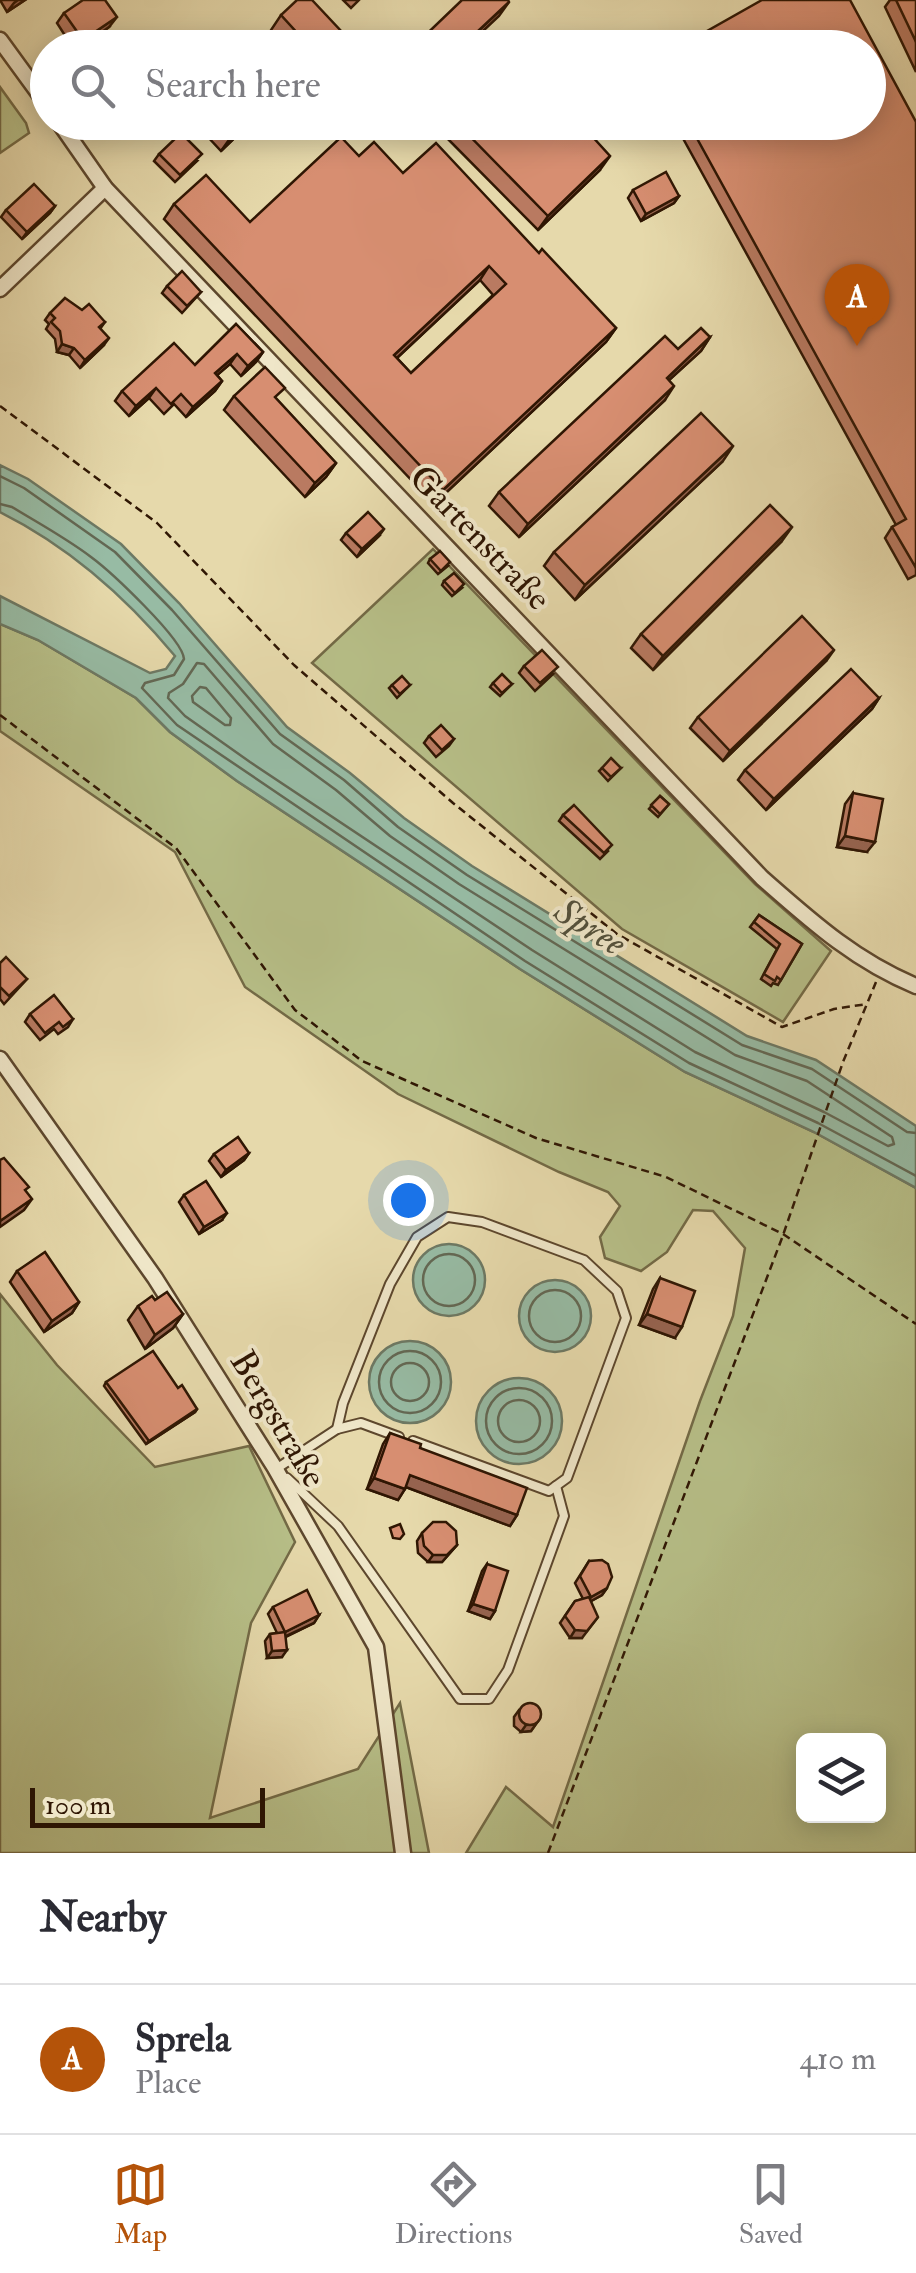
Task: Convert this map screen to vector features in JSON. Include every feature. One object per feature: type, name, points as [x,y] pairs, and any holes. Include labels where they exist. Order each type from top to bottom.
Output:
[{"type":"street","points":[[0,40],[30,81]]},
{"type":"street","name":"Gartenstraße","points":[[72,140],[105,188],[762,878],[843,948],[880,971],[916,986]]},
{"type":"street","points":[[0,289],[105,188]]},
{"type":"street","name":"Bergstraße","points":[[0,1059],[156,1278],[275,1468],[376,1646],[403,1853]]},
{"type":"lane","points":[[337,1429],[390,1284],[417,1237],[448,1217],[482,1222],[584,1260],[616,1291],[626,1318],[568,1478],[556,1486],[549,1491],[361,1422],[337,1429],[275,1468],[338,1526],[460,1699],[489,1699],[508,1670],[564,1516],[556,1486]]},
{"type":"path","points":[[0,406],[157,522],[294,665],[452,802],[617,934],[782,1027],[834,1008],[867,1004]]},
{"type":"path","points":[[0,715],[176,848],[295,1010],[362,1061],[536,1138],[666,1177],[783,1234],[916,1324]]},
{"type":"path","points":[[548,1853],[880,971]]},
{"type":"shaded area","points":[[0,87],[29,133],[0,153]]},
{"type":"shaded area","points":[[433,549],[755,884],[831,951],[783,1022],[622,929],[312,663]]},
{"type":"shaded area","points":[[0,624],[38,640],[136,698],[170,732],[237,781],[520,969],[685,1072],[814,1132],[916,1188],[916,1853],[466,1853],[506,1787],[553,1827],[733,1316],[745,1248],[713,1211],[693,1210],[667,1252],[641,1271],[605,1258],[600,1237],[620,1206],[608,1192],[398,1094],[245,987],[175,852],[0,731]]},
{"type":"shaded area","points":[[0,1294],[57,1365],[155,1467],[249,1446],[295,1542],[251,1623],[210,1818],[358,1769],[400,1703],[429,1853],[0,1853]]},
{"type":"water","points":[[0,465],[28,479],[121,544],[179,603],[287,727],[404,818],[472,866],[747,1036],[816,1060],[916,1126],[916,1188],[814,1132],[685,1072],[520,969],[237,781],[170,732],[136,698],[38,640],[0,624],[0,596],[150,673],[166,669],[175,656],[95,575],[0,512]]},
{"type":"water","points":[[449,1244],[463,1246],[475,1254],[483,1266],[483,1294],[475,1306],[463,1314],[449,1316],[435,1314],[423,1306],[415,1294],[413,1280],[415,1266],[423,1254],[435,1246]]},
{"type":"water","points":[[555,1280],[581,1290],[591,1316],[581,1342],[555,1352],[529,1342],[519,1316],[529,1290]]},
{"type":"water","points":[[402,1341],[418,1341],[444,1359],[451,1382],[448,1398],[439,1411],[418,1423],[402,1423],[376,1405],[369,1390],[369,1374],[387,1348]]},
{"type":"water","points":[[519,1378],[536,1381],[550,1390],[559,1404],[559,1438],[550,1452],[536,1461],[519,1464],[502,1461],[488,1452],[479,1438],[476,1421],[479,1404],[488,1390],[502,1381]]},
{"type":"building","points":[[83,0],[105,0],[117,17],[98,30],[76,30],[64,13]]},
{"type":"building","points":[[297,0],[312,0],[340,30],[295,30],[281,15]]},
{"type":"building","points":[[462,0],[509,2],[479,30],[431,30]]},
{"type":"building","points":[[762,0],[850,0],[866,30],[709,30]]},
{"type":"building","points":[[896,0],[916,0],[916,42]]},
{"type":"building","points":[[886,67],[916,122],[916,568],[892,527],[906,519],[698,140],[886,140]]},
{"type":"building","points":[[174,140],[188,140],[202,154],[180,175],[159,154]]},
{"type":"building","points":[[338,140],[344,140],[359,156],[374,142],[403,173],[436,143],[616,328],[443,490],[174,204],[206,175],[250,222]],"holes":[[[489,266],[506,284],[411,373],[394,355]]]},
{"type":"building","points":[[474,140],[595,140],[610,156],[548,216]]},
{"type":"building","points":[[666,172],[679,196],[646,214],[633,190]]},
{"type":"building","points":[[34,184],[55,206],[27,232],[6,210]]},
{"type":"building","points":[[182,271],[201,292],[187,306],[167,286]]},
{"type":"building","points":[[65,298],[82,310],[89,304],[105,322],[99,327],[109,338],[85,360],[74,348],[62,344],[60,331],[51,322],[55,318],[50,313]]},
{"type":"building","points":[[236,324],[263,352],[248,366],[237,354],[215,373],[222,381],[193,407],[181,394],[171,404],[156,388],[136,406],[122,391],[174,343],[195,365]]},
{"type":"building","points":[[701,328],[710,337],[667,378],[674,386],[528,524],[499,492],[665,336],[678,349]]},
{"type":"building","points":[[265,367],[285,388],[275,397],[336,463],[315,483],[234,396]]},
{"type":"building","points":[[701,413],[733,446],[585,585],[554,552]]},
{"type":"building","points":[[770,505],[792,527],[663,656],[641,634]]},
{"type":"building","points":[[368,512],[384,529],[362,549],[346,533]]},
{"type":"building","points":[[440,551],[450,562],[441,571],[430,559]]},
{"type":"building","points":[[454,573],[464,584],[455,593],[444,581]]},
{"type":"building","points":[[802,616],[834,650],[730,751],[698,717]]},
{"type":"building","points":[[542,650],[558,667],[540,683],[524,666]]},
{"type":"building","points":[[851,669],[879,698],[774,799],[745,770]]},
{"type":"building","points":[[502,674],[512,684],[502,693],[493,683]]},
{"type":"building","points":[[402,676],[410,685],[400,694],[392,685]]},
{"type":"building","points":[[441,725],[454,739],[442,750],[429,736]]},
{"type":"building","points":[[611,758],[621,768],[611,777],[602,768]]},
{"type":"building","points":[[853,793],[883,799],[875,842],[845,836]]},
{"type":"building","points":[[660,796],[669,804],[660,814],[651,805]]},
{"type":"building","points":[[574,805],[612,845],[604,853],[563,815]]},
{"type":"building","points":[[759,915],[802,944],[781,980],[764,974],[780,944],[754,922]]},
{"type":"building","points":[[6,957],[27,979],[9,996],[0,987],[0,963]]},
{"type":"building","points":[[54,995],[73,1019],[63,1027],[59,1022],[45,1033],[30,1014]]},
{"type":"building","points":[[238,1137],[249,1153],[226,1170],[214,1154]]},
{"type":"building","points":[[4,1158],[29,1187],[25,1190],[32,1199],[0,1221],[0,1160]]},
{"type":"building","points":[[206,1181],[227,1213],[204,1227],[184,1195]]},
{"type":"building","points":[[45,1252],[79,1302],[52,1321],[17,1271]]},
{"type":"building","points":[[660,1278],[695,1291],[682,1327],[647,1314]]},
{"type":"building","points":[[167,1292],[183,1314],[155,1335],[138,1306]]},
{"type":"building","points":[[153,1351],[197,1409],[149,1441],[106,1382]]},
{"type":"building","points":[[390,1433],[527,1488],[517,1515],[410,1475],[405,1489],[374,1478]]},
{"type":"building","points":[[433,1522],[446,1522],[456,1531],[457,1545],[447,1555],[433,1555],[424,1546],[422,1533]]},
{"type":"building","points":[[400,1524],[404,1534],[400,1539],[393,1538],[390,1528]]},
{"type":"building","points":[[602,1560],[608,1564],[612,1577],[607,1588],[591,1597],[580,1576],[589,1561]]},
{"type":"building","points":[[487,1564],[508,1571],[495,1611],[473,1604]]},
{"type":"building","points":[[307,1590],[319,1615],[285,1632],[273,1607]]},
{"type":"building","points":[[589,1597],[598,1617],[587,1631],[575,1630],[565,1616],[575,1601]]},
{"type":"building","points":[[285,1632],[287,1650],[272,1651],[270,1634]]},
{"type":"building","points":[[530,1703],[538,1706],[538,1722],[530,1725],[522,1722],[519,1714],[522,1706]]},
{"type":"place","name":"Sprela","points":[[857,346]]},
{"type":"water label","name":"Spree","points":[[590,927]]}]
